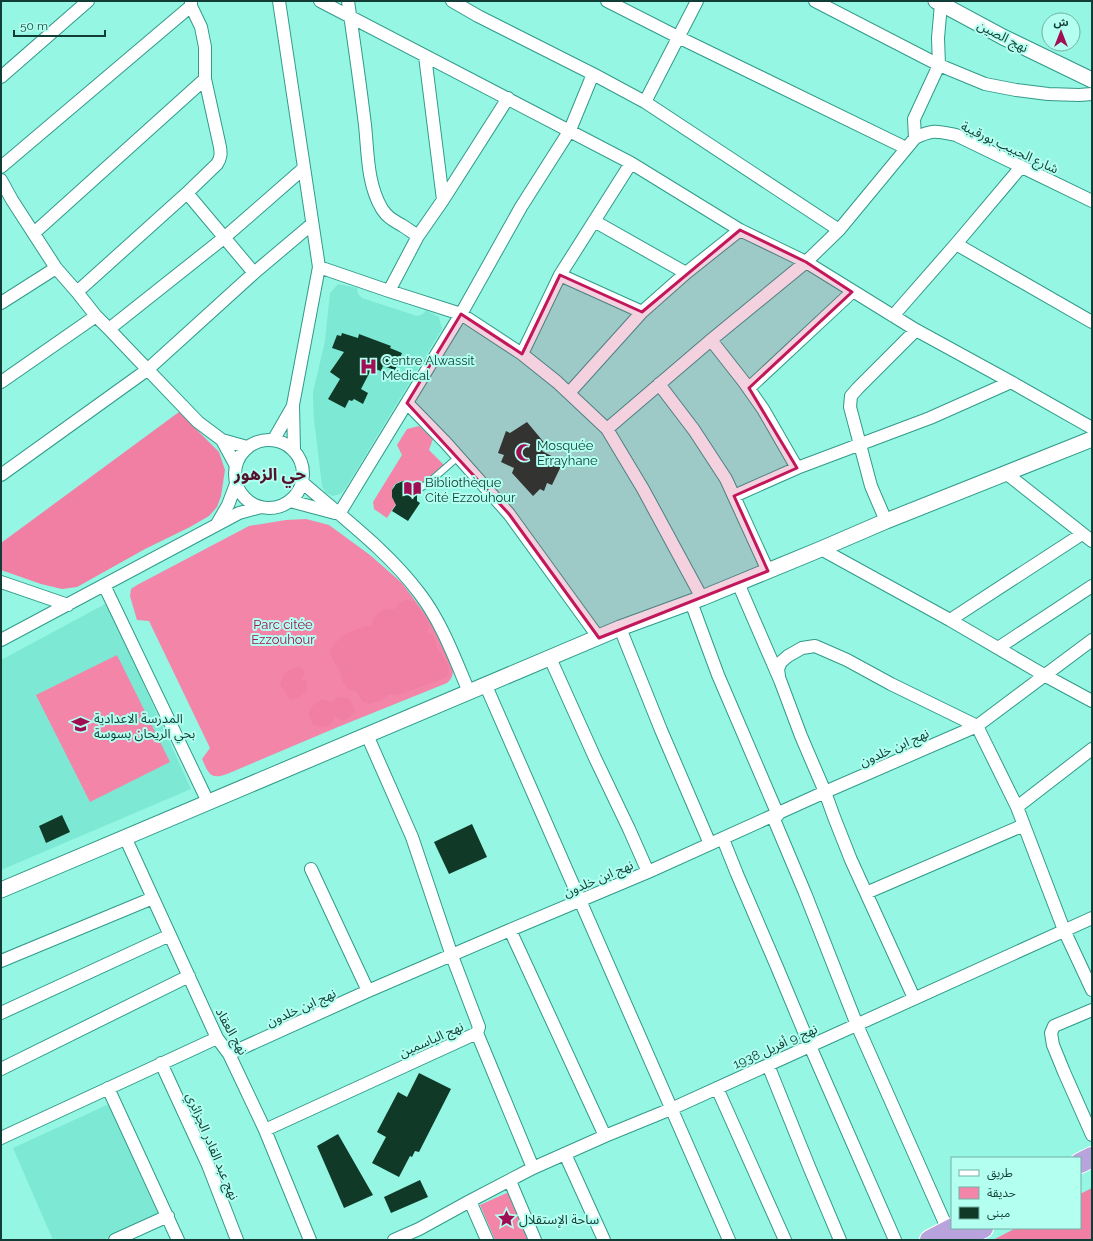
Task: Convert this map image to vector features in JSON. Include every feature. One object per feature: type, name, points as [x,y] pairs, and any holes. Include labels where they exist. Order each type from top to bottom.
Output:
[{"type":"highway","points":[[1081,1162],[1092,1157]]},
{"type":"highway","points":[[1081,1178],[1092,1172]]},
{"type":"highway","points":[[930,1240],[953,1233],[977,1229]]},
{"type":"street","points":[[1,77],[88,1]]},
{"type":"street","points":[[279,1],[318,267],[293,405],[294,450]]},
{"type":"street","points":[[320,1],[631,162],[740,230],[806,262],[852,292],[916,330],[1092,428]]},
{"type":"street","points":[[348,1],[370,171],[375,193],[380,205],[388,216],[394,222],[402,225],[418,236]]},
{"type":"street","points":[[607,1],[906,148]]},
{"type":"street","points":[[645,102],[697,1]]},
{"type":"street","points":[[815,1],[940,65],[986,84],[1016,90],[1079,95],[1092,94]]},
{"type":"street","points":[[454,2],[478,16],[645,102],[839,230]]},
{"type":"street","points":[[607,430],[711,340],[806,262],[839,230],[914,138],[914,120],[940,65],[938,2]]},
{"type":"street","name":"نهج الصين","points":[[938,2],[1003,37],[1092,80]]},
{"type":"street","points":[[1,167],[191,3],[201,27],[204,42],[205,79],[221,156],[217,164],[187,193],[76,292]]},
{"type":"street","points":[[425,56],[443,200]]},
{"type":"street","points":[[339,514],[462,314],[521,207],[570,130],[593,74]]},
{"type":"street","points":[[34,233],[205,79]]},
{"type":"street","points":[[388,291],[418,236],[443,200],[508,98]]},
{"type":"street","name":"شارع الحبيب بورقيبة","points":[[914,138],[928,132],[940,132],[956,135],[1092,202]]},
{"type":"street","points":[[522,354],[560,275],[631,162]]},
{"type":"street","points":[[893,316],[956,244],[1020,167]]},
{"type":"street","points":[[109,329],[225,237],[304,168]]},
{"type":"street","points":[[1,180],[12,200],[56,268],[96,316],[198,422],[222,440],[247,447]]},
{"type":"street","points":[[187,193],[254,272]]},
{"type":"street","points":[[594,221],[686,273]]},
{"type":"street","points":[[1,475],[147,370],[254,272],[312,224]]},
{"type":"street","points":[[569,393],[642,312],[686,273],[740,230]]},
{"type":"street","points":[[956,244],[1092,322]]},
{"type":"street","points":[[318,267],[462,314],[522,354],[557,382],[607,430],[643,489],[696,600],[718,675],[857,1024],[951,1229]]},
{"type":"street","points":[[1,303],[56,268]]},
{"type":"street","points":[[560,275],[642,312]]},
{"type":"street","points":[[749,388],[852,292]]},
{"type":"street","points":[[1,382],[96,316]]},
{"type":"street","points":[[886,521],[871,486],[850,406],[851,396],[916,330]]},
{"type":"street","points":[[711,340],[749,388],[763,409],[797,468]]},
{"type":"street","points":[[734,496],[797,468],[930,418],[1011,382]]},
{"type":"street","points":[[659,384],[698,436],[726,479],[768,571]]},
{"type":"street","points":[[407,404],[458,457],[509,514],[599,638]]},
{"type":"street","points":[[274,439],[293,405]]},
{"type":"street","points":[[274,439],[285,443],[294,450],[301,460],[304,471],[303,483],[298,493],[290,501],[281,506],[271,508],[261,507],[250,502],[242,494],[236,484],[236,466],[240,456],[247,447],[260,440],[274,439]]},
{"type":"street","points":[[1,890],[620,628],[696,600],[821,550],[886,521],[1092,439]]},
{"type":"street","points":[[222,440],[236,466]]},
{"type":"street","points":[[950,620],[1087,537],[1007,474]]},
{"type":"street","points":[[303,483],[396,566],[420,595],[442,630],[469,692]]},
{"type":"street","points":[[216,526],[228,505],[236,484]]},
{"type":"street","points":[[290,501],[339,514]]},
{"type":"street","points":[[1,640],[239,513],[261,507]]},
{"type":"street","points":[[821,550],[950,620],[1092,701]]},
{"type":"street","points":[[1,582],[68,605]]},
{"type":"street","points":[[738,583],[780,680],[800,736],[825,792],[851,860],[914,998]]},
{"type":"street","points":[[104,585],[208,802]]},
{"type":"street","points":[[998,648],[1092,586]]},
{"type":"street","points":[[620,628],[661,730],[710,844]]},
{"type":"street","name":"نهج ابن خلدون","points":[[229,1054],[510,930],[724,839],[825,792],[977,726],[1092,640]]},
{"type":"street","points":[[780,680],[778,670],[781,662],[802,648],[815,646],[847,660],[891,684],[977,726],[1017,807],[1064,930],[1092,990]]},
{"type":"street","points":[[550,658],[648,872]]},
{"type":"street","points":[[486,686],[729,1240]]},
{"type":"street","points":[[366,735],[412,837],[452,956],[479,1027],[477,1033]]},
{"type":"street","points":[[1017,807],[1092,749]]},
{"type":"street","points":[[866,893],[1024,825]]},
{"type":"street","name":"نهج العقاد","points":[[125,837],[217,1038],[229,1054],[265,1130],[310,1240]]},
{"type":"street","points":[[724,839],[737,874],[810,1046],[895,1240]]},
{"type":"street","points":[[311,869],[368,992]]},
{"type":"street","points":[[1,961],[153,898]]},
{"type":"street","name":"نهج 9 أفريل 1938","points":[[394,1240],[422,1234],[470,1201],[533,1168],[671,1109],[1092,918]]},
{"type":"street","points":[[510,930],[605,1136]]},
{"type":"street","points":[[1,1013],[170,935]]},
{"type":"street","points":[[1,1069],[188,976]]},
{"type":"street","points":[[1092,1010],[1054,1026],[1051,1033],[1053,1045],[1092,1135]]},
{"type":"street","name":"نهج الياسمين","points":[[265,1130],[477,1033],[533,1168]]},
{"type":"street","points":[[1,1138],[217,1038]]},
{"type":"street","name":"نهج عبد القادر الجزائري","points":[[161,1063],[208,1165],[237,1240]]},
{"type":"street","points":[[768,1065],[840,1240]]},
{"type":"street","points":[[108,1088],[178,1240]]},
{"type":"street","points":[[717,1088],[785,1240]]},
{"type":"street","points":[[564,1154],[604,1240]]},
{"type":"street","points":[[510,1181],[535,1240]]},
{"type":"street","points":[[470,1201],[487,1240]]},
{"type":"street","points":[[115,1240],[168,1216]]},
{"type":"lane","points":[[420,488],[427,484],[458,457]]},
{"type":"highlighted area","points":[[740,230],[806,262],[852,292],[749,388],[797,468],[734,496],[768,571],[599,638],[509,514],[407,403],[461,314],[522,354],[560,275],[642,312]]},
{"type":"shaded area","name":"Centre Alwassit Médical","points":[[338,284],[357,288],[358,294],[362,298],[417,316],[423,314],[426,310],[439,317],[442,329],[345,489],[340,494],[333,496],[326,493],[322,486],[314,420],[313,392],[325,341],[330,293]]},
{"type":"shaded area","points":[[179,412],[219,452],[225,470],[221,496],[217,507],[209,516],[145,549],[77,587],[62,589],[41,584],[1,570],[1,543]]},
{"type":"shaded area","points":[[406,600],[414,602],[429,623],[427,632],[434,637],[437,647],[448,665],[448,675],[443,679],[400,694],[388,695],[382,700],[369,704],[362,701],[357,692],[348,689],[343,682],[339,669],[334,662],[330,651],[343,636],[352,631],[371,625],[375,617],[380,612],[395,609],[400,603]]},
{"type":"shaded area","name":"المدرسة الاعدادية بحي الريحان بسوسة","points":[[107,603],[191,789],[1,870],[1,660]]},
{"type":"shaded area","points":[[300,667],[304,672],[302,679],[307,682],[307,691],[299,697],[291,700],[280,684],[287,671]]},
{"type":"shaded area","points":[[339,697],[348,698],[351,701],[355,710],[351,716],[344,721],[335,717],[329,725],[326,726],[320,727],[313,725],[309,714],[312,706],[322,699],[331,702]]},
{"type":"shaded area","points":[[109,1104],[156,1205],[158,1214],[152,1219],[103,1240],[53,1240],[13,1148]]},
{"type":"shaded area","points":[[1092,1188],[1092,1240],[993,1240],[1014,1229],[1081,1229],[1081,1194]]},
{"type":"green space","points":[[419,426],[433,439],[429,450],[444,465],[423,482],[405,481],[395,484],[392,493],[396,504],[387,518],[374,509],[373,502],[402,455],[397,445],[407,429]]},
{"type":"green space","name":"Parc citée Ezzouhour","points":[[306,519],[329,525],[370,555],[402,583],[429,619],[453,668],[452,677],[447,683],[227,774],[213,776],[202,759],[210,748],[149,621],[137,620],[130,596],[131,589],[249,526],[286,520]]},
{"type":"green space","points":[[117,655],[170,762],[90,802],[36,695]]},
{"type":"green space","points":[[509,1192],[530,1240],[495,1240],[480,1205]]},
{"type":"building","points":[[342,333],[358,338],[359,334],[391,346],[390,348],[402,353],[395,370],[383,366],[381,371],[372,368],[361,389],[368,393],[363,404],[354,399],[352,401],[349,400],[345,408],[328,399],[340,379],[330,372],[344,352],[332,348],[337,335],[341,336]]},
{"type":"building","points":[[527,422],[547,446],[542,451],[563,462],[552,485],[547,483],[544,491],[540,489],[533,496],[512,473],[514,468],[501,462],[504,455],[498,453],[506,431],[510,433]]},
{"type":"building","points":[[403,481],[408,481],[414,485],[417,493],[417,501],[420,503],[408,521],[392,511],[396,505],[392,497],[392,490],[396,484]]},
{"type":"building","points":[[62,815],[70,832],[46,843],[39,826]]},
{"type":"building","points":[[472,824],[487,857],[449,874],[434,842]]},
{"type":"building","points":[[419,1073],[451,1089],[419,1152],[415,1151],[412,1157],[410,1156],[399,1177],[372,1163],[386,1137],[377,1132],[398,1092],[407,1097]]},
{"type":"building","points":[[338,1134],[373,1195],[344,1208],[317,1146]]},
{"type":"building","points":[[420,1180],[428,1197],[391,1213],[384,1197]]},
{"type":"place","name":"Centre Alwassit Médical","points":[[369,367]]},
{"type":"place","name":"Mosquée Errayhane","points":[[524,452]]},
{"type":"place","name":"Bibliothèque Cité Ezzouhour","points":[[412,489]]},
{"type":"place","name":"المدرسة الاعدادية بحي الريحان بسوسة","points":[[81,725]]},
{"type":"place","name":"ساحة اﻹستقلال","points":[[506,1219]]},
{"type":"district","name":"حي الزهور","points":[[270,474]]}]
